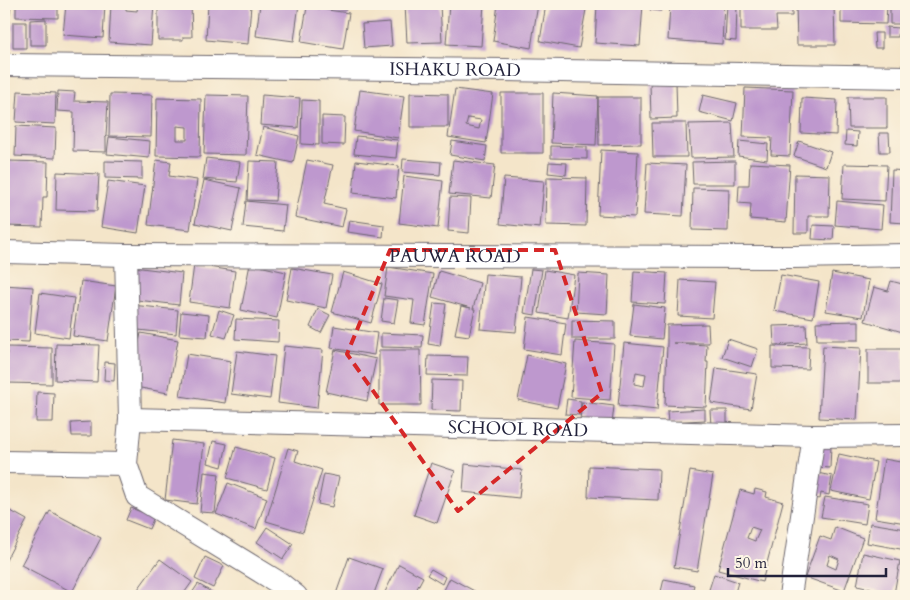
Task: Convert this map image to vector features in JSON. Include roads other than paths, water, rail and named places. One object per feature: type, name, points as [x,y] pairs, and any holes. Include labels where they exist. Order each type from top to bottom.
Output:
[{"type":"street","name":"ISHAKU ROAD","points":[[4,66],[505,70],[906,78]]},
{"type":"street","name":"PAUWA ROAD","points":[[4,252],[126,255],[793,257],[906,254]]},
{"type":"street","points":[[126,255],[130,420],[126,464],[137,496],[281,584],[296,596]]},
{"type":"street","name":"SCHOOL ROAD","points":[[130,420],[814,436],[906,435]]},
{"type":"street","points":[[796,596],[814,436]]},
{"type":"street","points":[[4,462],[126,464]]}]
